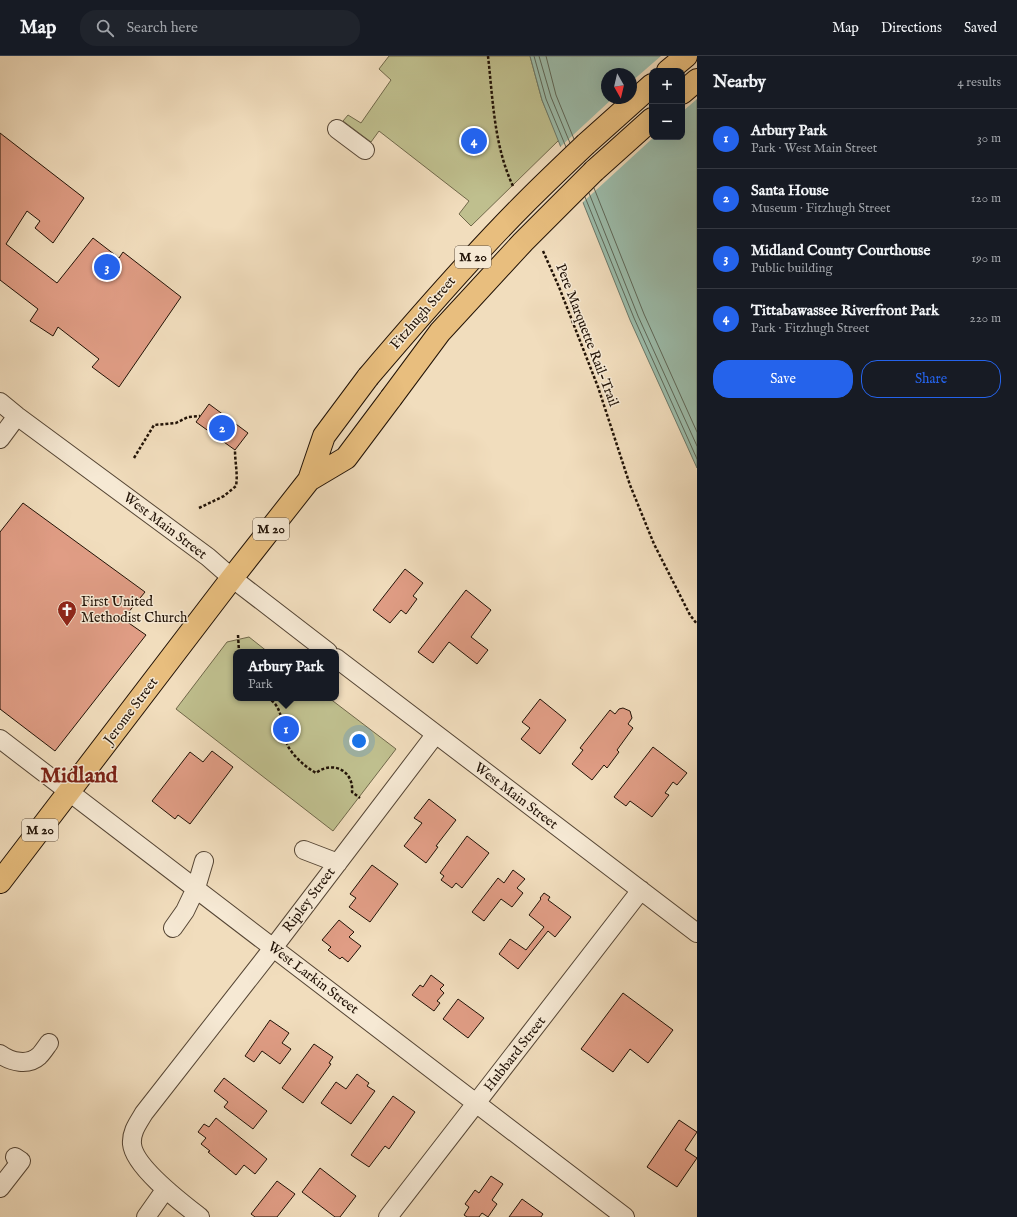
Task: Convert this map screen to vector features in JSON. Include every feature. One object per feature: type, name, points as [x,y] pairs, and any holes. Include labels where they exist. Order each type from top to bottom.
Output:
[{"type":"highway","points":[[672,68],[686,56]]},
{"type":"highway","points":[[685,90],[697,80]]},
{"type":"highway","name":"Fitzhugh Street","points":[[310,480],[324,436],[368,377],[426,308],[522,206],[586,144],[649,88]]},
{"type":"highway","name":"Fitzhugh Street","points":[[232,578],[310,480],[346,458],[440,332],[477,291],[594,171],[649,122]]},
{"type":"highway","name":"Jerome Street","points":[[0,882],[232,578]]},
{"type":"street","points":[[337,128],[365,150]]},
{"type":"street","name":"West Main Street","points":[[0,402],[208,557],[232,578],[324,649]]},
{"type":"street","points":[[0,439],[17,416]]},
{"type":"street","name":"West Main Street","points":[[339,660],[435,735],[697,933]]},
{"type":"street","name":"Ripley Street","points":[[165,1190],[139,1160],[132,1145],[135,1128],[144,1113],[273,948],[435,735]]},
{"type":"street","name":"West Larkin Street","points":[[0,739],[625,1217]]},
{"type":"street","points":[[304,850],[338,863]]},
{"type":"street","points":[[174,928],[185,911],[196,888],[204,861]]},
{"type":"street","name":"Hubbard Street","points":[[388,1217],[641,890]]},
{"type":"street","points":[[0,1054],[6,1058],[29,1062],[38,1056],[49,1043]]},
{"type":"street","points":[[0,1188],[21,1162],[15,1157]]},
{"type":"street","points":[[146,1217],[165,1190],[200,1217]]},
{"type":"path","points":[[488,56],[497,133],[504,163],[515,191]]},
{"type":"path","name":"Pere Marquette Rail-Trail","points":[[543,251],[559,287],[598,387],[635,497],[654,544],[690,615],[697,624]]},
{"type":"path","points":[[134,458],[154,425],[176,423],[188,418],[200,416]]},
{"type":"path","points":[[198,508],[224,496],[236,486],[238,476],[235,463],[235,450]]},
{"type":"path","points":[[238,636],[239,649]]},
{"type":"path","points":[[271,701],[277,706],[280,714],[288,747],[297,759],[316,773],[322,769],[330,767],[338,768],[345,772],[350,779],[352,792],[360,798]]},
{"type":"green space","points":[[389,56],[530,56],[542,100],[559,140],[471,226],[459,214],[469,201],[379,131],[371,142],[343,121],[348,115],[361,123],[391,80],[379,69]]},
{"type":"green space","points":[[249,637],[264,649],[233,649],[233,701],[333,701],[396,749],[333,831],[176,709],[227,642]]},
{"type":"water","points":[[530,56],[695,56],[697,62],[697,468],[630,320],[542,100]]},
{"type":"pier","points":[[661,56],[697,56],[697,99],[685,109],[685,68],[649,68],[649,140],[651,140],[582,203],[559,148],[607,104],[637,104],[637,77]]},
{"type":"building","points":[[0,133],[84,198],[53,243],[35,228],[40,221],[27,211],[6,244],[57,283],[93,238],[119,258],[123,252],[181,297],[119,387],[92,367],[99,359],[58,327],[53,336],[30,321],[38,309],[0,280]]},
{"type":"building","points":[[209,404],[248,433],[235,450],[196,422]]},
{"type":"building","name":"First United Methodist Church","points":[[23,503],[145,592],[123,619],[146,635],[55,751],[0,709],[0,532]]},
{"type":"building","points":[[405,569],[423,583],[413,596],[417,599],[406,614],[401,610],[390,623],[373,610]]},
{"type":"building","points":[[466,590],[491,610],[471,637],[488,650],[477,664],[449,642],[433,663],[418,652]]},
{"type":"building","points":[[540,699],[566,720],[540,754],[521,739],[530,728],[522,722]]},
{"type":"building","points":[[623,708],[630,711],[632,718],[628,724],[633,728],[617,750],[619,752],[607,768],[604,765],[592,780],[572,764],[583,750],[580,748],[610,710],[615,714],[619,709]]},
{"type":"building","points":[[653,747],[687,773],[677,785],[673,782],[665,793],[669,795],[652,817],[630,801],[626,806],[614,797]]},
{"type":"building","points":[[212,751],[233,767],[190,824],[178,815],[175,819],[152,801],[190,752],[203,762]]},
{"type":"building","points":[[429,799],[456,820],[436,846],[438,847],[426,863],[404,846],[422,823],[414,818]]},
{"type":"building","points":[[467,836],[489,853],[462,888],[456,883],[452,888],[441,880],[444,876],[440,873]]},
{"type":"building","points":[[372,865],[398,884],[370,922],[349,907],[356,898],[350,894]]},
{"type":"building","points":[[513,870],[525,879],[517,888],[523,893],[512,907],[501,899],[484,921],[472,912],[498,878],[504,883]]},
{"type":"building","points":[[544,893],[550,897],[548,900],[571,917],[555,937],[548,931],[518,969],[499,954],[510,939],[526,950],[544,927],[529,915]]},
{"type":"building","points":[[339,920],[354,932],[349,937],[361,946],[348,962],[342,957],[340,959],[328,950],[331,947],[322,940]]},
{"type":"building","points":[[431,975],[444,985],[440,989],[444,993],[437,1001],[440,1003],[434,1011],[412,995],[420,985],[423,987]]},
{"type":"building","points":[[623,993],[673,1030],[648,1063],[630,1049],[613,1072],[581,1049]]},
{"type":"building","points":[[458,999],[484,1018],[468,1038],[443,1019]]},
{"type":"building","points":[[270,1020],[289,1033],[282,1043],[291,1049],[280,1064],[262,1051],[254,1062],[245,1056]]},
{"type":"building","points":[[314,1044],[333,1057],[329,1063],[331,1064],[303,1103],[282,1088]]},
{"type":"building","points":[[357,1074],[369,1083],[367,1086],[375,1091],[351,1124],[321,1103],[336,1082],[346,1089]]},
{"type":"building","points":[[224,1078],[267,1111],[253,1129],[224,1107],[228,1102],[214,1091]]},
{"type":"building","points":[[393,1096],[415,1112],[389,1149],[385,1146],[369,1167],[351,1155]]},
{"type":"building","points":[[216,1118],[267,1159],[255,1174],[244,1165],[236,1175],[208,1152],[210,1151],[201,1144],[206,1138],[198,1132],[204,1124],[209,1127]]},
{"type":"building","points":[[679,1120],[697,1132],[685,1150],[697,1158],[677,1187],[647,1167]]},
{"type":"building","points":[[320,1168],[356,1196],[340,1217],[335,1217],[302,1192]]},
{"type":"building","points":[[491,1176],[503,1184],[492,1200],[497,1204],[488,1217],[482,1213],[479,1217],[467,1217],[464,1215],[469,1207],[465,1204],[475,1190],[479,1193]]},
{"type":"building","points":[[277,1181],[295,1194],[277,1217],[255,1217],[251,1214]]},
{"type":"building","points":[[522,1199],[543,1214],[541,1217],[509,1217]]},
{"type":"place","name":"Tittabawassee Riverfront Park","points":[[474,141]]},
{"type":"place","name":"Midland County Courthouse","points":[[107,267]]},
{"type":"place","name":"Santa House","points":[[222,428]]},
{"type":"place","name":"First United Methodist Church","points":[[67,627]]},
{"type":"place","name":"Arbury Park","points":[[286,729]]},
{"type":"district","name":"Midland","points":[[79,776]]}]
